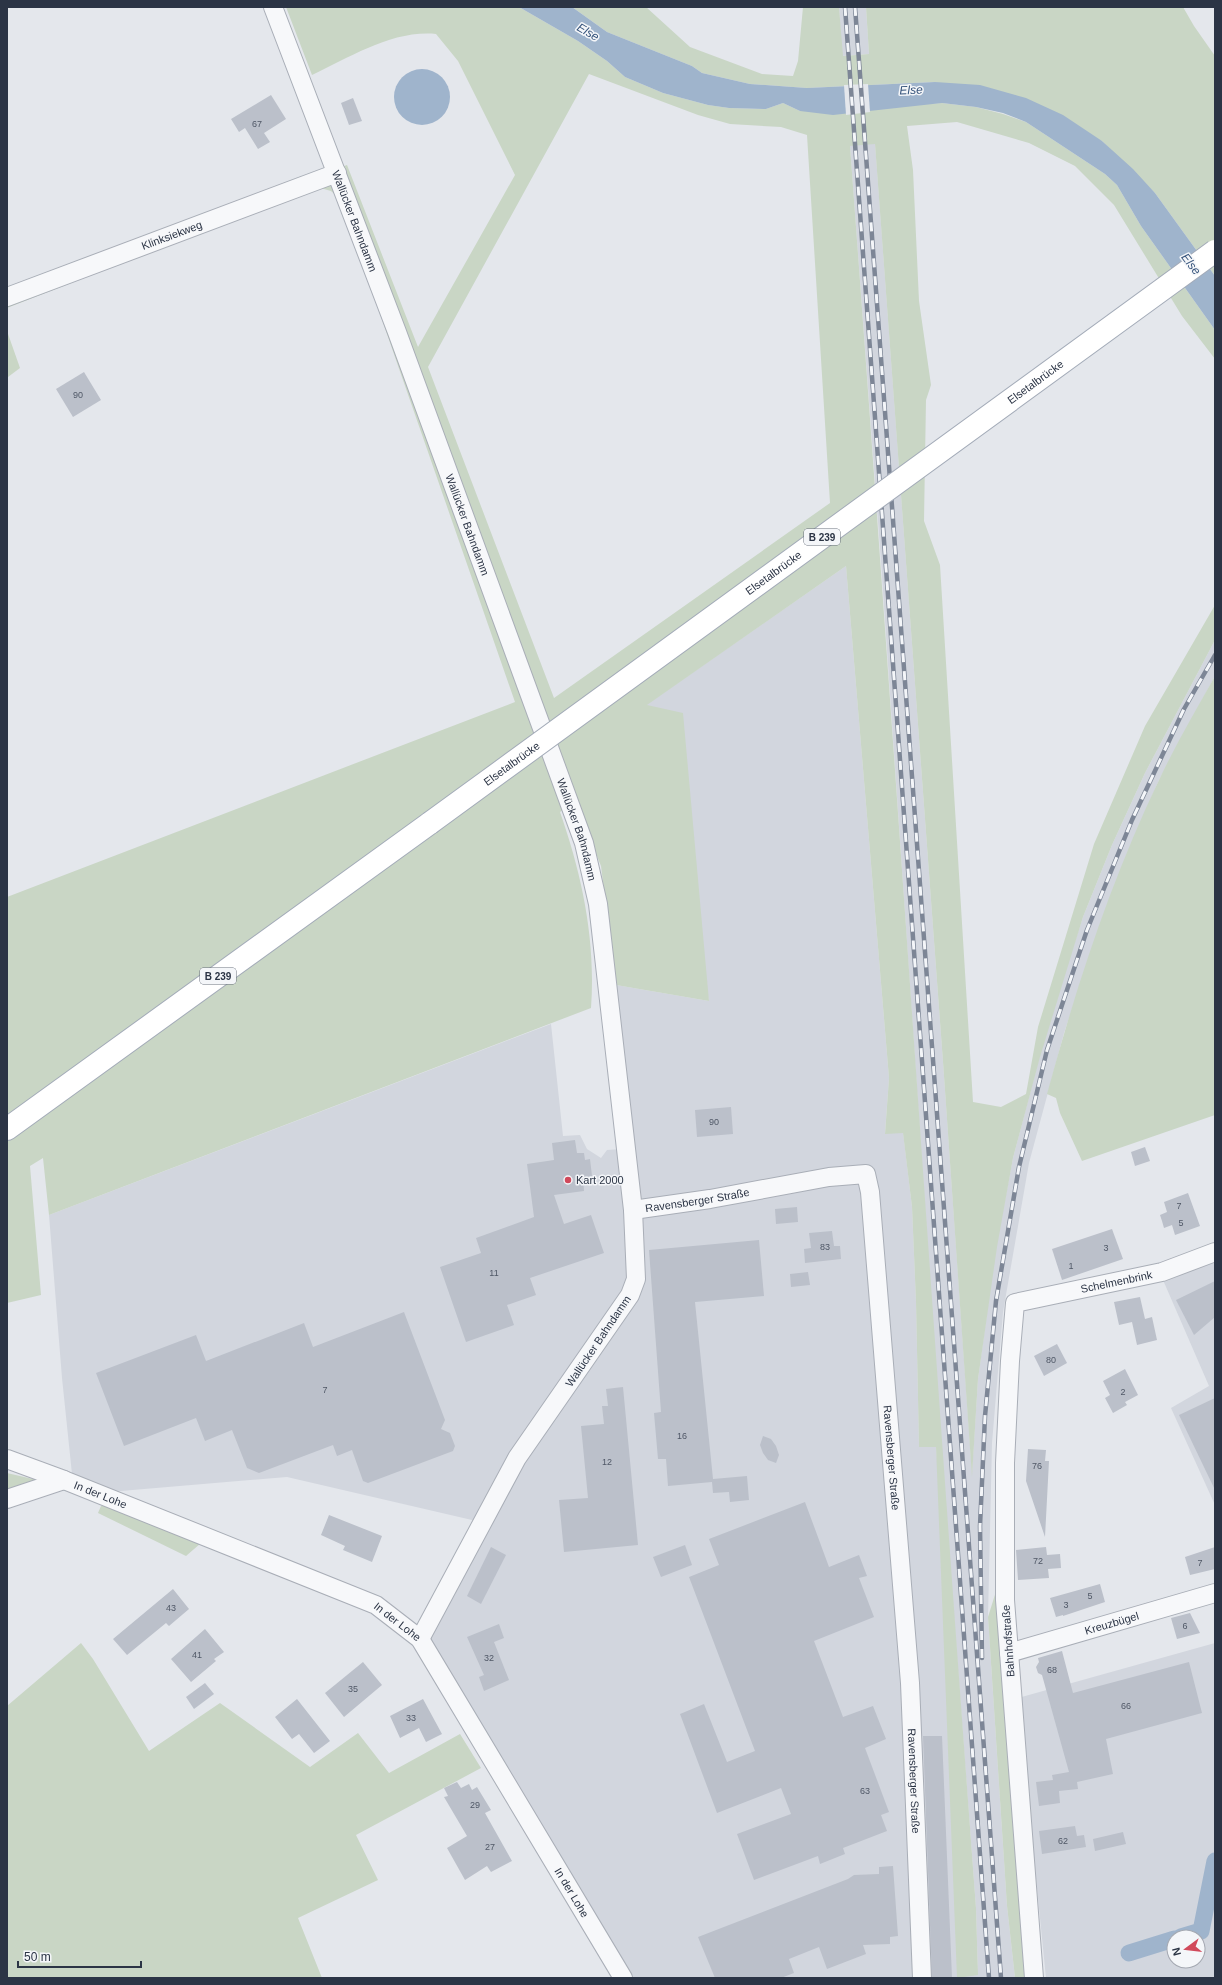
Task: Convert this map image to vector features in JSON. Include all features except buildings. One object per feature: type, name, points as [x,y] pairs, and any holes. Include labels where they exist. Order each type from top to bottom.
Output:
[{"type":"main road","name":"Elsetalbrücke","points":[[7,1129],[1215,251]]},
{"type":"street","name":"Wallücker Bahndamm","points":[[273,7],[337,173],[584,843],[598,904],[633,1210],[636,1279],[630,1295],[517,1458],[420,1639]]},
{"type":"street","name":"Klinksiekweg","points":[[7,297],[337,173]]},
{"type":"street","name":"Ravensberger Straße","points":[[633,1210],[710,1199],[829,1176],[866,1174],[870,1192],[910,1683],[922,1978]]},
{"type":"street","name":"Schelmenbrink","points":[[1015,1303],[1162,1272],[1215,1252]]},
{"type":"street","name":"Bahnhofstraße","points":[[1015,1303],[1010,1361],[1005,1463],[1004,1549],[1009,1653],[1034,1978]]},
{"type":"street","name":"In der Lohe","points":[[7,1459],[64,1480],[376,1605],[420,1639],[623,1978]]},
{"type":"street","points":[[7,1499],[64,1480]]},
{"type":"street","name":"Kreuzbügel","points":[[1009,1653],[1215,1593]]},
{"type":"shaded area","points":[[839,7],[866,7],[869,54],[842,56]]},
{"type":"shaded area","points":[[875,143],[972,1473],[978,1379],[996,1247],[1013,1158],[1049,1021],[1083,917],[1112,845],[1145,773],[1215,640],[1215,676],[1159,780],[1127,854],[1101,922],[1064,1033],[1029,1163],[1003,1312],[992,1443],[988,1617],[1007,1906],[1015,1978],[630,1978],[429,1638],[489,1526],[472,1520],[287,1477],[109,1492],[72,1474],[62,1378],[49,1215],[551,1024],[563,1136],[580,1135],[587,1149],[601,1158],[607,1150],[621,1149],[627,1194],[638,1175],[616,985],[709,1001],[646,705],[846,566],[889,1078],[885,1133],[903,1132],[912,1207],[916,1302],[919,1447],[936,1447],[978,1975],[976,1908],[943,1472],[881,562],[850,146]]},
{"type":"shaded area","points":[[1215,1260],[1215,1505],[1171,1408],[1209,1386],[1163,1280]]},
{"type":"shaded area","points":[[1215,1643],[1215,1978],[1046,1978],[1018,1698]]},
{"type":"green space","points":[[286,7],[519,7],[578,41],[607,61],[625,77],[663,93],[708,105],[729,108],[766,109],[783,103],[800,111],[942,103],[976,107],[1003,114],[1026,122],[1105,174],[1117,185],[1141,226],[1215,330],[1215,359],[1182,316],[1114,205],[1075,166],[1029,143],[957,122],[907,126],[913,170],[919,301],[931,385],[926,400],[924,521],[940,565],[973,1102],[1001,1107],[1026,1094],[1038,1027],[1094,844],[1145,726],[1215,605],[1215,640],[1145,773],[1112,845],[1083,917],[1040,1057],[1013,1158],[997,1247],[978,1379],[972,1477],[875,144],[850,146],[976,1908],[978,1975],[957,1978],[936,1447],[919,1447],[916,1302],[912,1207],[903,1133],[885,1134],[889,1078],[846,566],[647,705],[683,713],[709,1001],[616,985],[601,866],[575,801],[560,812],[575,860],[586,908],[591,958],[591,1008],[49,1215],[43,1158],[30,1166],[41,1295],[7,1303],[7,897],[515,702],[340,199],[331,191],[317,187],[7,308],[7,293],[250,200],[347,165],[418,347],[515,175],[458,61],[436,34],[404,36],[388,40],[372,46],[312,75]],"holes":[[[589,74],[698,115],[730,124],[781,127],[807,135],[830,503],[554,698],[428,367]]]},
{"type":"green space","points":[[572,7],[646,7],[690,47],[762,74],[793,76],[798,61],[803,7],[839,7],[843,56],[869,54],[866,7],[1183,7],[1215,56],[1215,276],[1155,193],[1102,141],[935,82],[807,88],[750,84],[702,73],[692,66],[607,32]]},
{"type":"green space","points":[[7,331],[20,368],[8,377],[7,375]]},
{"type":"green space","points":[[1215,676],[1215,1115],[1082,1161],[1060,1113],[1056,1098],[1047,1094],[1070,1014],[1096,934],[1125,856],[1186,727]]},
{"type":"green space","points":[[7,1473],[37,1480],[7,1489]]},
{"type":"green space","points":[[101,1506],[108,1506],[147,1523],[201,1543],[186,1556],[98,1513]]},
{"type":"green space","points":[[998,1585],[1025,1978],[1015,1978],[1007,1906],[988,1617]]},
{"type":"green space","points":[[81,1643],[93,1659],[149,1751],[220,1703],[310,1767],[358,1733],[389,1773],[460,1734],[481,1768],[356,1835],[378,1880],[298,1918],[322,1978],[7,1978],[7,1706]]},
{"type":"water","name":"Else","points":[[519,7],[572,7],[607,32],[692,66],[702,73],[750,84],[807,88],[935,82],[980,85],[1026,98],[1063,115],[1102,141],[1133,169],[1155,193],[1215,276],[1215,330],[1141,226],[1117,185],[1105,174],[1026,122],[1003,113],[976,107],[942,103],[833,115],[800,111],[783,103],[766,109],[729,108],[708,105],[663,93],[625,77],[607,61],[578,41]]},
{"type":"water","points":[[422,69],[433,71],[442,77],[448,86],[450,97],[448,108],[442,117],[433,123],[422,125],[411,123],[402,117],[396,108],[394,97],[396,86],[402,77],[411,71]]},
{"type":"pier","points":[[868,84],[870,112],[846,115],[844,85]]},
{"type":"waterway","points":[[1201,1929],[1215,1861]]},
{"type":"waterway","points":[[1129,1953],[1166,1941]]},
{"type":"railway","points":[[845,7],[989,1978]]},
{"type":"railway","points":[[855,7],[1001,1978]]},
{"type":"railway","points":[[982,1658],[980,1526],[985,1416],[996,1301],[1019,1167],[1047,1050],[1087,930],[1132,820],[1184,709],[1215,655]]},
{"type":"place","name":"Kart 2000","points":[[568,1180]]}]
